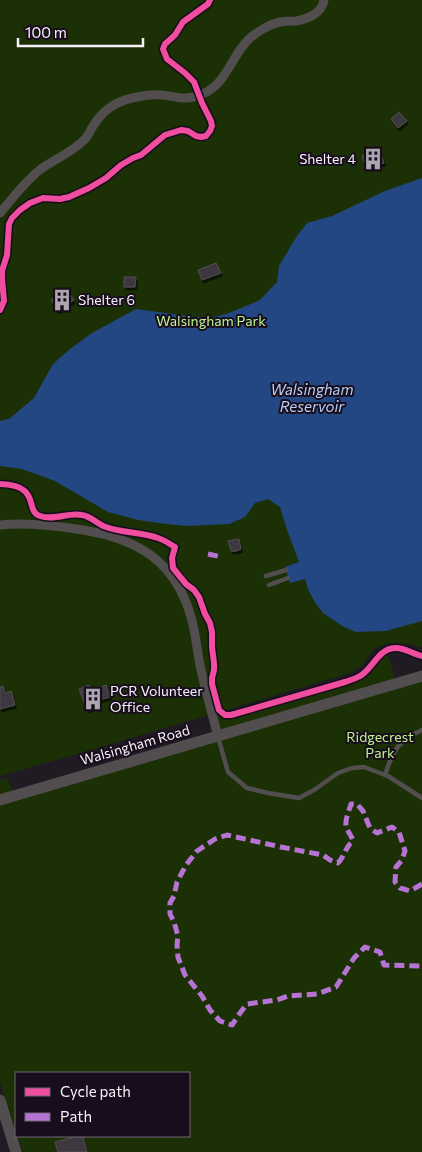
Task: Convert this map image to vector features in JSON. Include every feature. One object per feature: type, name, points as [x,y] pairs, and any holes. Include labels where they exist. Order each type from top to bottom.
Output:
[{"type":"street","points":[[0,213],[21,188],[41,169],[86,139],[103,113],[115,104],[147,96],[162,95],[191,98],[204,94],[215,87],[224,77],[248,40],[263,29],[280,22],[297,21],[309,17],[323,6],[324,0]]},
{"type":"street","points":[[0,525],[63,527],[100,533],[124,540],[148,553],[162,564],[172,576],[192,618],[203,678],[218,736]]},
{"type":"street","name":"Walsingham Road","points":[[0,800],[422,676]]},
{"type":"street","points":[[0,1100],[16,1152]]},
{"type":"lane","points":[[266,576],[286,570]]},
{"type":"lane","points":[[269,585],[288,578]]},
{"type":"lane","points":[[385,775],[396,747],[422,730]]},
{"type":"lane","points":[[218,736],[228,772],[247,788],[299,798],[338,773],[352,768],[364,767],[385,775],[422,798]]},
{"type":"green space","name":"Walsingham Park","points":[[0,0],[422,0],[422,647],[388,643],[374,649],[362,665],[350,673],[0,776]]},
{"type":"green space","points":[[386,648],[395,679],[221,730],[217,717],[352,677],[365,668],[376,653]]},
{"type":"green space","name":"Ridgecrest Park","points":[[422,682],[422,1152],[23,1152],[17,1137],[190,1137],[190,1072],[15,1072],[15,1130],[0,1083],[0,801]]},
{"type":"green space","points":[[7,778],[13,791],[0,795],[0,780]]},
{"type":"water","name":"Walsingham Reservoir","points":[[422,178],[422,621],[386,631],[356,632],[344,627],[323,613],[314,601],[305,579],[290,583],[285,567],[299,562],[280,507],[268,499],[255,503],[245,517],[229,524],[187,526],[166,524],[138,520],[108,512],[55,481],[22,469],[0,466],[0,421],[9,419],[34,398],[53,364],[92,333],[136,309],[211,318],[229,313],[260,300],[277,282],[279,266],[307,223],[332,216],[385,191]]},
{"type":"building","points":[[399,112],[407,121],[398,128],[391,119]]},
{"type":"building","name":"Shelter 4","points":[[380,151],[384,163],[366,168],[362,156]]},
{"type":"building","points":[[216,263],[221,273],[202,280],[198,270]]},
{"type":"building","points":[[124,277],[136,277],[135,287],[124,287]]},
{"type":"building","name":"Shelter 6","points":[[67,290],[74,300],[58,311],[51,300]]},
{"type":"building","points":[[239,539],[241,549],[231,551],[228,541]]},
{"type":"building","name":"PCR Volunteer Office","points":[[89,685],[91,690],[106,685],[110,697],[95,701],[97,706],[87,710],[79,689]]},
{"type":"building","points":[[3,686],[5,693],[11,691],[15,705],[0,709],[0,687]]},
{"type":"building","points":[[74,1137],[83,1137],[87,1152],[58,1152],[55,1142]]},
{"type":"marked path","points":[[208,554],[222,557]]},
{"type":"marked path","points":[[422,884],[410,891],[400,888],[395,882],[396,867],[402,860],[405,851],[399,832],[392,827],[377,833],[370,828],[363,811],[357,804],[351,804],[346,823],[353,841],[338,863],[323,855],[227,835],[215,839],[197,851],[186,865],[177,882],[174,896],[170,903],[170,914],[178,936],[178,957],[185,975],[220,1021],[232,1025],[247,1004],[277,1000],[288,996],[317,994],[336,987],[354,958],[365,947],[380,952],[384,965],[422,966]]},
{"type":"cycle path","points":[[0,310],[4,301],[2,271],[7,255],[9,224],[20,210],[30,203],[43,198],[60,199],[89,188],[106,178],[121,165],[141,155],[165,135],[181,130],[201,137],[206,136],[210,131],[211,121],[194,82],[167,59],[163,49],[183,22],[208,4],[210,0]]},
{"type":"cycle path","points":[[0,484],[13,485],[22,489],[27,493],[35,513],[40,516],[50,518],[77,514],[91,518],[106,527],[152,536],[175,547],[172,558],[173,568],[199,597],[210,623],[214,663],[212,684],[219,710],[225,715],[231,715],[354,679],[365,673],[380,655],[390,649],[403,649],[422,656]]},
{"type":"place","name":"Shelter 4","points":[[373,159]]},
{"type":"place","name":"Shelter 6","points":[[62,300]]},
{"type":"place","name":"PCR Volunteer Office","points":[[93,699]]}]
